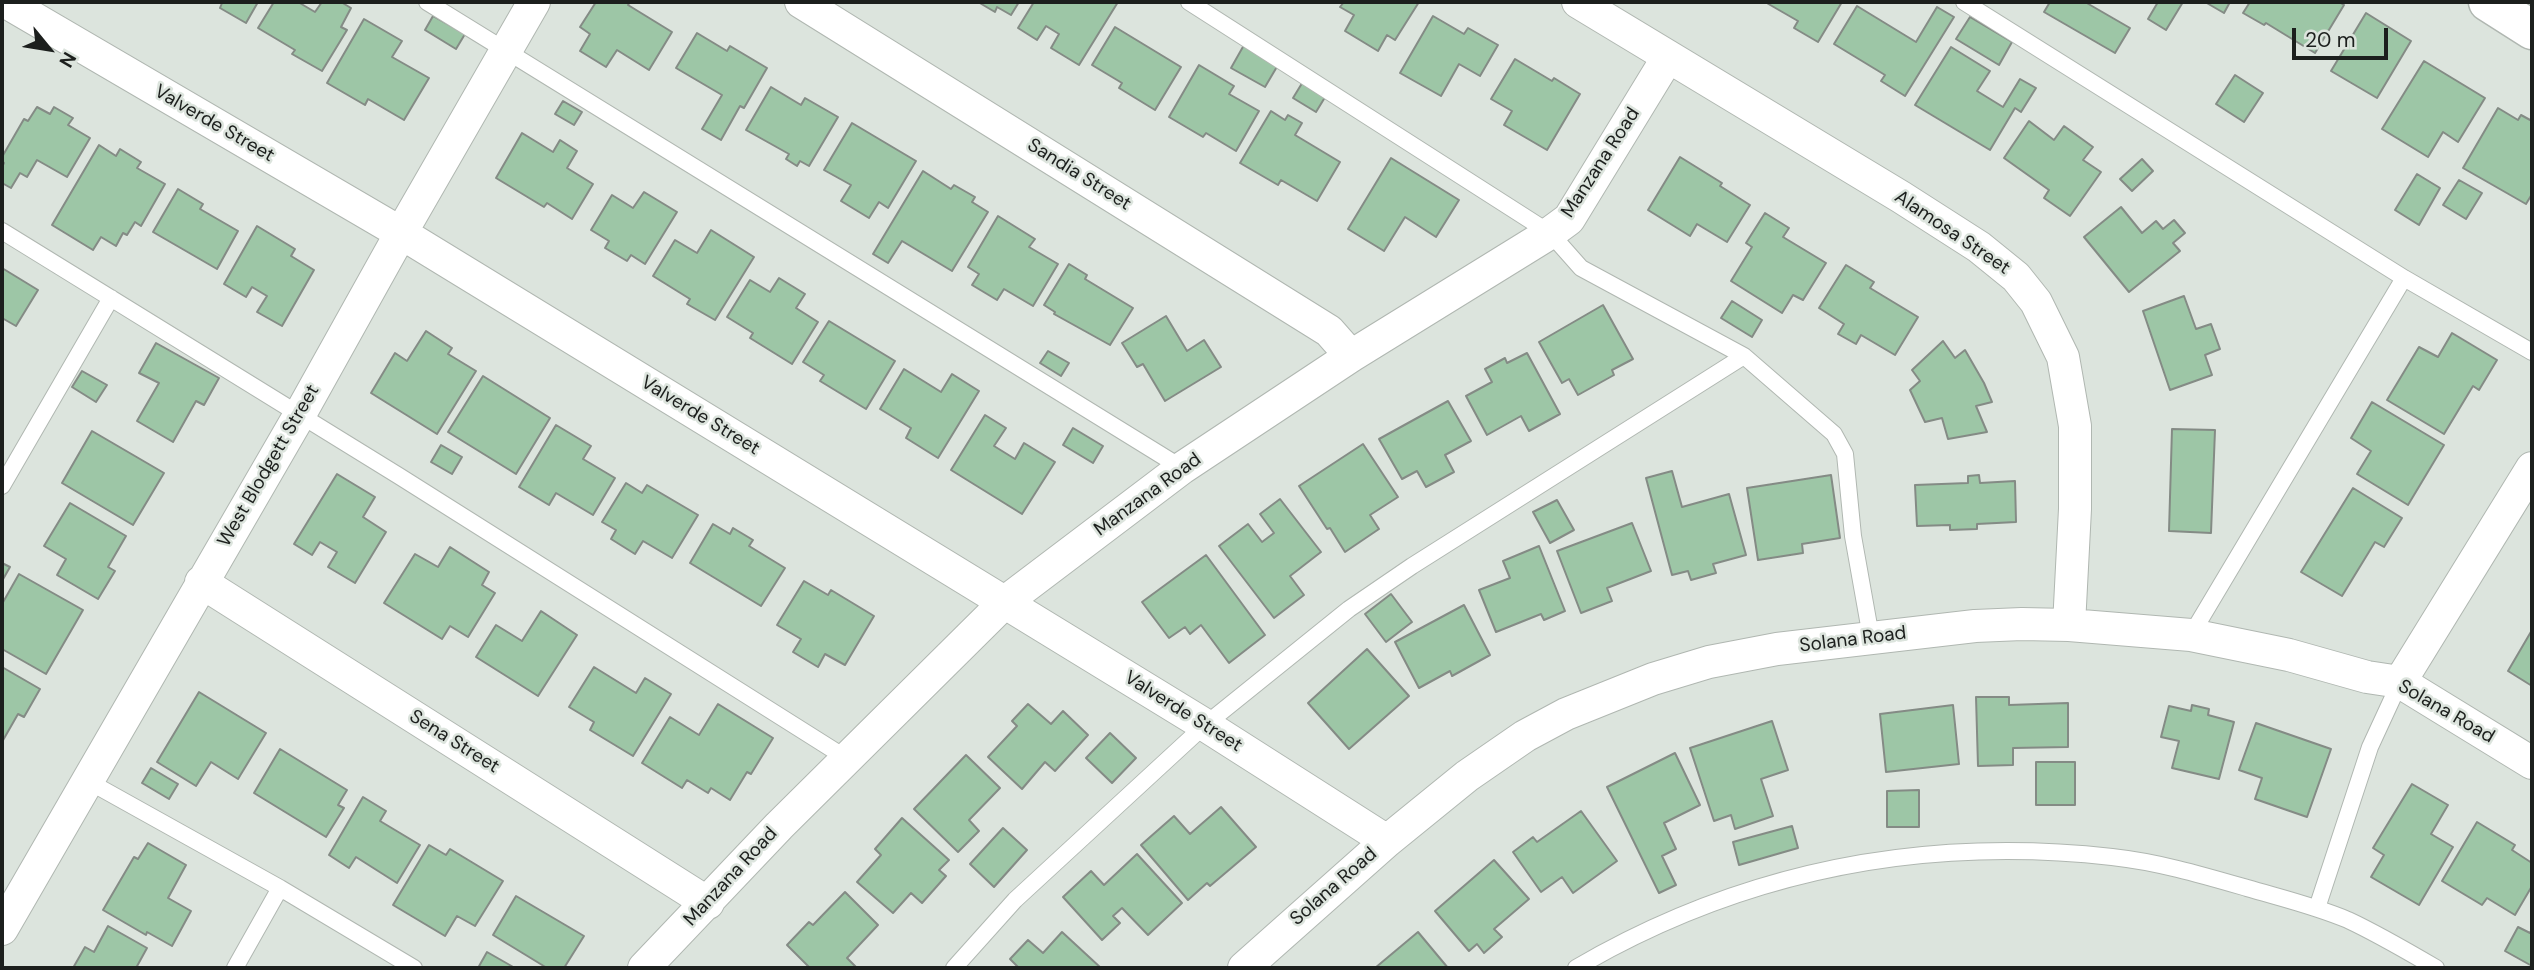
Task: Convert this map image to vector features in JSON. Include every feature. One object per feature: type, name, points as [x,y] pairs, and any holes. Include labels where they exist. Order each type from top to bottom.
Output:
[{"type":"street","name":"West Blodgett Street","points":[[2,929],[299,416],[534,2]]},
{"type":"street","name":"Sandia Street","points":[[801,2],[1329,331],[1350,356]]},
{"type":"street","name":"Alamosa Street","points":[[1578,2],[1979,247],[2016,277],[2036,302],[2063,357],[2075,426],[2076,509],[2069,625]]},
{"type":"street","points":[[2488,2],[2532,30]]},
{"type":"street","name":"Valverde Street","points":[[8,14],[401,233],[1205,725],[1387,841]]},
{"type":"street","name":"Manzana Road","points":[[644,968],[846,758],[1005,602],[1182,468],[1350,356],[1569,219],[1668,57]]},
{"type":"street","points":[[2400,682],[2532,468]]},
{"type":"street","name":"Sena Street","points":[[201,582],[708,903]]},
{"type":"street","name":"Solana Road","points":[[1244,968],[1387,841],[1467,776],[1525,736],[1566,713],[1653,678],[1709,662],[1777,649],[1975,626],[2069,625],[2192,635],[2289,655],[2367,677],[2400,682],[2532,763]]},
{"type":"lane","points":[[427,2],[1182,468]]},
{"type":"lane","points":[[1189,2],[1550,233],[1581,268],[1744,356],[1834,433],[1845,454],[1853,536],[1871,637]]},
{"type":"lane","points":[[1964,2],[2404,278],[2532,352]]},
{"type":"lane","points":[[2,231],[846,758]]},
{"type":"lane","points":[[2192,635],[2404,278]]},
{"type":"lane","points":[[2,486],[111,298]]},
{"type":"lane","points":[[954,968],[1015,900],[1205,725],[1370,595],[1744,356]]},
{"type":"lane","points":[[2317,908],[2370,747],[2400,682]]},
{"type":"lane","points":[[86,780],[280,888],[414,968]]},
{"type":"lane","points":[[1576,968],[1646,931],[1743,892],[1834,867],[1915,855],[2020,852],[2113,857],[2182,870],[2317,908],[2350,921],[2436,968]]},
{"type":"lane","points":[[235,968],[280,888]]},
{"type":"building","points":[[220,2],[258,2],[246,23],[220,8]]},
{"type":"building","points":[[274,2],[298,2],[315,12],[322,2],[341,2],[351,8],[341,27],[347,30],[322,71],[292,54],[295,50],[258,28]]},
{"type":"building","points":[[596,2],[630,2],[628,5],[672,32],[649,70],[617,50],[606,67],[580,51],[590,34],[580,27]]},
{"type":"building","points":[[978,2],[1019,2],[1011,15],[997,7],[995,12]]},
{"type":"building","points":[[1034,2],[1118,2],[1079,65],[1051,48],[1059,34],[1046,26],[1037,40],[1018,28]]},
{"type":"building","points":[[1344,2],[1419,2],[1395,40],[1387,35],[1378,51],[1345,31],[1354,15],[1340,7]]},
{"type":"building","points":[[1765,2],[1842,2],[1818,42],[1794,28],[1798,21]]},
{"type":"building","points":[[2050,2],[2085,2],[2130,28],[2115,53],[2044,12]]},
{"type":"building","points":[[2158,2],[2183,2],[2166,30],[2148,19]]},
{"type":"building","points":[[2205,2],[2230,2],[2224,13]]},
{"type":"building","points":[[2250,2],[2339,2],[2344,5],[2315,53],[2266,23],[2264,25],[2243,13]]},
{"type":"building","points":[[1857,6],[1916,42],[1937,7],[1954,17],[1905,96],[1881,81],[1885,75],[1834,44]]},
{"type":"building","points":[[2366,13],[2411,41],[2377,98],[2331,71]]},
{"type":"building","points":[[433,16],[465,34],[456,49],[425,30]]},
{"type":"building","points":[[1433,16],[1464,34],[1468,28],[1498,45],[1480,76],[1459,64],[1441,96],[1400,73]]},
{"type":"building","points":[[1970,17],[2012,42],[1999,65],[1956,39]]},
{"type":"building","points":[[364,19],[402,41],[392,57],[429,78],[404,120],[368,99],[365,105],[327,83]]},
{"type":"building","points":[[1115,27],[1181,67],[1155,110],[1119,88],[1122,83],[1092,65]]},
{"type":"building","points":[[697,33],[727,51],[730,46],[767,68],[744,108],[740,106],[721,140],[702,129],[722,95],[676,68]]},
{"type":"building","points":[[1244,45],[1278,65],[1265,87],[1231,68]]},
{"type":"building","points":[[1951,47],[1990,71],[1977,91],[2003,107],[2020,79],[2036,88],[2021,112],[2015,108],[1990,150],[1915,105]]},
{"type":"building","points":[[1515,59],[1580,94],[1547,150],[1504,125],[1512,111],[1491,99]]},
{"type":"building","points":[[2424,61],[2485,98],[2458,142],[2443,132],[2428,157],[2382,129]]},
{"type":"building","points":[[1199,65],[1234,86],[1229,94],[1259,111],[1236,151],[1206,133],[1203,137],[1169,117]]},
{"type":"building","points":[[2235,75],[2263,93],[2244,122],[2216,104]]},
{"type":"building","points":[[1304,80],[1327,94],[1316,112],[1293,98]]},
{"type":"building","points":[[771,87],[801,105],[805,98],[838,117],[809,166],[800,161],[797,166],[786,159],[789,154],[746,130]]},
{"type":"building","points":[[563,101],[582,112],[574,125],[555,114]]},
{"type":"building","points":[[37,107],[50,114],[54,107],[73,118],[68,125],[90,138],[67,177],[37,160],[27,177],[20,173],[11,188],[2,183],[2,157],[24,119],[28,121]]},
{"type":"building","points":[[2498,108],[2518,120],[2521,115],[2532,121],[2532,194],[2526,204],[2463,168]]},
{"type":"building","points":[[1271,111],[1285,120],[1288,115],[1302,123],[1295,135],[1340,162],[1317,201],[1281,180],[1278,185],[1240,163]]},
{"type":"building","points":[[2029,121],[2054,140],[2064,126],[2093,147],[2083,160],[2101,172],[2070,216],[2044,198],[2049,190],[2004,158]]},
{"type":"building","points":[[852,123],[916,161],[888,208],[879,202],[869,218],[841,201],[851,185],[824,170]]},
{"type":"building","points":[[522,133],[553,152],[560,140],[577,151],[567,168],[593,184],[572,219],[547,203],[544,207],[496,178]]},
{"type":"building","points":[[99,145],[116,156],[120,149],[141,162],[137,168],[165,184],[141,226],[135,222],[127,235],[123,233],[116,246],[101,237],[93,250],[52,225]]},
{"type":"building","points":[[1680,157],[1722,183],[1720,186],[1750,205],[1727,242],[1697,224],[1690,236],[1648,210]]},
{"type":"building","points":[[1391,158],[1459,200],[1436,237],[1405,217],[1384,251],[1348,229]]},
{"type":"building","points":[[2142,159],[2153,171],[2132,191],[2120,179]]},
{"type":"building","points":[[923,171],[951,189],[954,185],[975,197],[972,202],[988,212],[952,271],[902,241],[888,263],[873,254]]},
{"type":"building","points":[[2417,174],[2440,188],[2419,225],[2395,210]]},
{"type":"building","points":[[2459,180],[2482,193],[2466,219],[2443,205]]},
{"type":"building","points":[[178,189],[203,204],[200,209],[238,231],[217,269],[153,232]]},
{"type":"building","points":[[644,192],[677,212],[645,264],[631,255],[627,261],[605,248],[609,241],[591,230],[612,195],[633,208]]},
{"type":"building","points":[[2121,207],[2142,233],[2156,221],[2163,229],[2174,220],[2185,233],[2173,243],[2180,251],[2129,292],[2084,237]]},
{"type":"building","points":[[1765,213],[1789,228],[1783,237],[1826,263],[1803,300],[1793,295],[1782,313],[1731,281],[1752,247],[1746,243]]},
{"type":"building","points":[[998,216],[1035,239],[1029,247],[1058,264],[1033,306],[1004,289],[997,300],[972,285],[979,274],[968,267]]},
{"type":"building","points":[[257,226],[295,249],[291,256],[314,270],[282,326],[257,312],[267,296],[252,287],[246,297],[224,284]]},
{"type":"building","points":[[711,230],[754,257],[715,320],[687,304],[690,299],[653,276],[675,240],[697,253]]},
{"type":"building","points":[[1069,264],[1087,275],[1085,279],[1133,308],[1110,345],[1054,314],[1055,312],[1044,305]]},
{"type":"building","points":[[1846,265],[1874,282],[1870,288],[1918,317],[1895,355],[1861,335],[1856,344],[1838,334],[1844,324],[1819,308]]},
{"type":"building","points":[[2,268],[38,290],[16,326],[2,318]]},
{"type":"building","points":[[779,278],[805,294],[796,308],[818,322],[792,364],[750,338],[753,333],[727,317],[750,280],[770,292]]},
{"type":"building","points":[[2184,296],[2196,329],[2211,324],[2220,349],[2205,355],[2212,375],[2170,390],[2143,311]]},
{"type":"building","points":[[1732,301],[1762,320],[1752,337],[1721,318]]},
{"type":"building","points":[[1603,305],[1633,359],[1612,370],[1614,375],[1578,395],[1569,379],[1562,383],[1539,342]]},
{"type":"building","points":[[1166,316],[1187,351],[1204,340],[1221,367],[1165,401],[1143,364],[1137,367],[1122,343]]},
{"type":"building","points":[[829,321],[895,361],[866,409],[820,381],[824,375],[803,362]]},
{"type":"building","points":[[426,331],[452,348],[448,354],[476,371],[437,434],[371,393],[395,353],[407,361]]},
{"type":"building","points":[[2452,333],[2497,360],[2479,390],[2473,386],[2444,434],[2387,400],[2419,347],[2438,357]]},
{"type":"building","points":[[1943,341],[1955,358],[1965,350],[1984,383],[1992,402],[1976,406],[1987,432],[1948,439],[1942,418],[1925,422],[1910,390],[1920,381],[1912,370]]},
{"type":"building","points":[[156,343],[219,378],[204,405],[196,401],[173,442],[137,421],[159,383],[139,373]]},
{"type":"building","points":[[1048,351],[1069,363],[1061,376],[1040,363]]},
{"type":"building","points":[[1527,353],[1560,414],[1529,431],[1521,416],[1487,435],[1466,396],[1492,382],[1485,369],[1505,358],[1507,363]]},
{"type":"building","points":[[904,369],[941,392],[952,374],[979,391],[938,458],[906,438],[911,428],[880,409]]},
{"type":"building","points":[[82,371],[107,385],[96,402],[72,387]]},
{"type":"building","points":[[483,376],[550,418],[516,474],[448,432]]},
{"type":"building","points":[[1448,401],[1471,441],[1445,455],[1454,472],[1426,487],[1417,471],[1402,479],[1379,439]]},
{"type":"building","points":[[2372,402],[2444,445],[2408,505],[2357,474],[2371,451],[2351,438]]},
{"type":"building","points":[[985,415],[1006,428],[994,446],[1015,459],[1024,443],[1055,462],[1022,514],[951,470]]},
{"type":"building","points":[[556,425],[591,446],[583,459],[615,478],[593,515],[556,493],[549,505],[519,487]]},
{"type":"building","points":[[1073,428],[1103,446],[1093,463],[1063,445]]},
{"type":"building","points":[[2172,429],[2215,430],[2211,533],[2169,531]]},
{"type":"building","points":[[92,431],[164,473],[133,525],[62,483]]},
{"type":"building","points":[[1363,444],[1398,497],[1370,515],[1379,529],[1345,552],[1299,486]]},
{"type":"building","points":[[441,445],[462,457],[452,474],[431,462]]},
{"type":"building","points":[[1672,471],[1682,507],[1729,494],[1746,555],[1713,564],[1716,573],[1691,580],[1688,571],[1672,575],[1646,478]]},
{"type":"building","points":[[337,474],[375,497],[363,517],[386,532],[355,583],[328,567],[337,552],[320,542],[312,555],[294,544]]},
{"type":"building","points":[[1831,475],[1840,538],[1802,544],[1803,553],[1758,560],[1747,488]]},
{"type":"building","points":[[1979,475],[1980,483],[2015,481],[2016,522],[1977,524],[1977,529],[1950,530],[1950,525],[1917,526],[1915,485],[1968,483],[1968,476]]},
{"type":"building","points":[[626,483],[642,493],[647,485],[698,515],[672,558],[643,541],[635,554],[611,539],[616,530],[602,522]]},
{"type":"building","points":[[2353,488],[2402,518],[2384,547],[2375,542],[2342,596],[2301,572]]},
{"type":"building","points":[[1280,499],[1321,552],[1290,576],[1304,595],[1274,618],[1219,546],[1248,524],[1262,542],[1274,533],[1260,514]]},
{"type":"building","points":[[1557,500],[1574,530],[1550,543],[1533,512]]},
{"type":"building","points":[[70,503],[126,536],[108,567],[115,571],[98,599],[57,575],[66,559],[44,546]]},
{"type":"building","points":[[1632,523],[1651,571],[1607,588],[1612,601],[1581,613],[1557,551]]},
{"type":"building","points":[[713,524],[730,534],[733,528],[753,540],[749,546],[785,568],[761,606],[690,563]]},
{"type":"building","points":[[1539,546],[1565,611],[1544,620],[1541,614],[1496,632],[1479,590],[1510,578],[1503,561]]},
{"type":"building","points":[[450,547],[489,572],[482,585],[495,593],[468,637],[450,626],[442,639],[384,603],[415,554],[438,567]]},
{"type":"building","points":[[1206,555],[1265,635],[1229,663],[1201,625],[1190,634],[1185,627],[1169,638],[1142,602]]},
{"type":"building","points":[[2,563],[10,567],[2,581]]},
{"type":"building","points":[[19,574],[83,610],[46,674],[2,649],[2,604]]},
{"type":"building","points":[[804,581],[828,595],[831,590],[874,616],[845,665],[825,654],[818,667],[793,652],[801,639],[777,625]]},
{"type":"building","points":[[1391,594],[1412,622],[1386,642],[1365,614]]},
{"type":"building","points":[[1464,605],[1490,655],[1452,676],[1450,671],[1419,688],[1395,642]]},
{"type":"building","points":[[541,611],[577,635],[538,696],[476,657],[496,625],[522,641]]},
{"type":"building","points":[[2532,630],[2532,686],[2508,671]]},
{"type":"building","points":[[1367,649],[1409,696],[1349,749],[1308,703]]},
{"type":"building","points":[[2,667],[40,689],[24,717],[18,714],[2,742]]},
{"type":"building","points":[[594,667],[636,693],[645,678],[671,694],[633,756],[590,730],[594,722],[569,707]]},
{"type":"building","points":[[199,692],[266,733],[238,779],[211,762],[196,786],[157,762]]},
{"type":"building","points":[[1976,697],[2009,697],[2009,705],[2068,703],[2068,747],[2013,748],[2013,765],[1978,766]]},
{"type":"building","points":[[718,704],[773,738],[751,774],[747,772],[730,800],[711,788],[708,793],[687,780],[682,788],[642,763],[670,717],[699,735]]},
{"type":"building","points":[[1028,704],[1051,724],[1063,711],[1088,735],[1055,771],[1045,762],[1022,789],[988,757],[1017,726],[1012,721]]},
{"type":"building","points":[[1953,705],[1959,764],[1886,772],[1880,714]]},
{"type":"building","points":[[2192,705],[2209,709],[2208,715],[2234,722],[2219,779],[2172,768],[2179,741],[2161,737],[2169,706],[2191,711]]},
{"type":"building","points":[[1772,721],[1788,770],[1761,779],[1773,816],[1735,829],[1731,815],[1714,821],[1690,748]]},
{"type":"building","points":[[2256,723],[2331,749],[2307,817],[2255,799],[2262,778],[2239,770]]},
{"type":"building","points":[[1110,733],[1136,758],[1112,783],[1086,758]]},
{"type":"building","points":[[280,749],[347,790],[338,805],[344,808],[326,837],[254,793]]},
{"type":"building","points":[[1675,753],[1700,805],[1664,823],[1676,849],[1662,856],[1676,885],[1659,893],[1607,787]]},
{"type":"building","points":[[966,755],[1000,788],[969,820],[979,831],[958,852],[914,809]]},
{"type":"building","points":[[2036,762],[2075,762],[2075,805],[2036,805]]},
{"type":"building","points":[[151,768],[178,784],[169,799],[142,783]]},
{"type":"building","points":[[2412,784],[2448,805],[2431,834],[2453,847],[2419,905],[2371,877],[2384,855],[2373,848]]},
{"type":"building","points":[[1919,790],[1919,827],[1887,827],[1887,791]]},
{"type":"building","points":[[363,797],[386,811],[380,821],[420,845],[397,883],[356,857],[349,868],[329,855]]},
{"type":"building","points":[[1221,807],[1256,847],[1210,886],[1207,883],[1188,900],[1141,845],[1174,816],[1190,834]]},
{"type":"building","points":[[1581,811],[1617,861],[1573,893],[1562,877],[1541,892],[1513,852],[1533,837],[1537,842]]},
{"type":"building","points":[[902,818],[949,860],[939,870],[946,876],[922,903],[911,893],[893,913],[857,882],[881,855],[875,849]]},
{"type":"building","points":[[2477,822],[2515,845],[2512,850],[2532,863],[2532,886],[2515,915],[2487,898],[2482,905],[2442,881]]},
{"type":"building","points":[[1792,826],[1798,848],[1739,865],[1733,842]]},
{"type":"building","points":[[1003,828],[1027,850],[994,887],[970,864]]},
{"type":"building","points":[[148,843],[186,865],[168,898],[191,911],[172,946],[147,932],[146,935],[103,910],[134,857],[138,859]]},
{"type":"building","points":[[429,845],[446,855],[450,849],[503,881],[475,926],[457,916],[445,936],[393,905]]},
{"type":"building","points":[[1137,854],[1182,903],[1148,935],[1122,908],[1113,916],[1120,923],[1102,940],[1063,897],[1091,871],[1104,885]]},
{"type":"building","points":[[1494,860],[1529,899],[1494,929],[1502,937],[1484,953],[1477,944],[1469,951],[1435,911]]},
{"type":"building","points":[[845,892],[878,925],[847,958],[857,968],[810,968],[787,945],[809,922],[813,925]]},
{"type":"building","points":[[516,896],[584,936],[564,968],[547,968],[493,935]]},
{"type":"building","points":[[108,926],[147,948],[136,968],[73,968],[85,947],[94,952]]},
{"type":"building","points":[[2518,927],[2530,933],[2532,929],[2532,966],[2505,951]]},
{"type":"building","points":[[1062,932],[1101,968],[1019,968],[1010,959],[1028,940],[1043,953]]},
{"type":"building","points":[[1418,932],[1448,968],[1375,968]]},
{"type":"building","points":[[487,952],[515,968],[478,968]]}]
